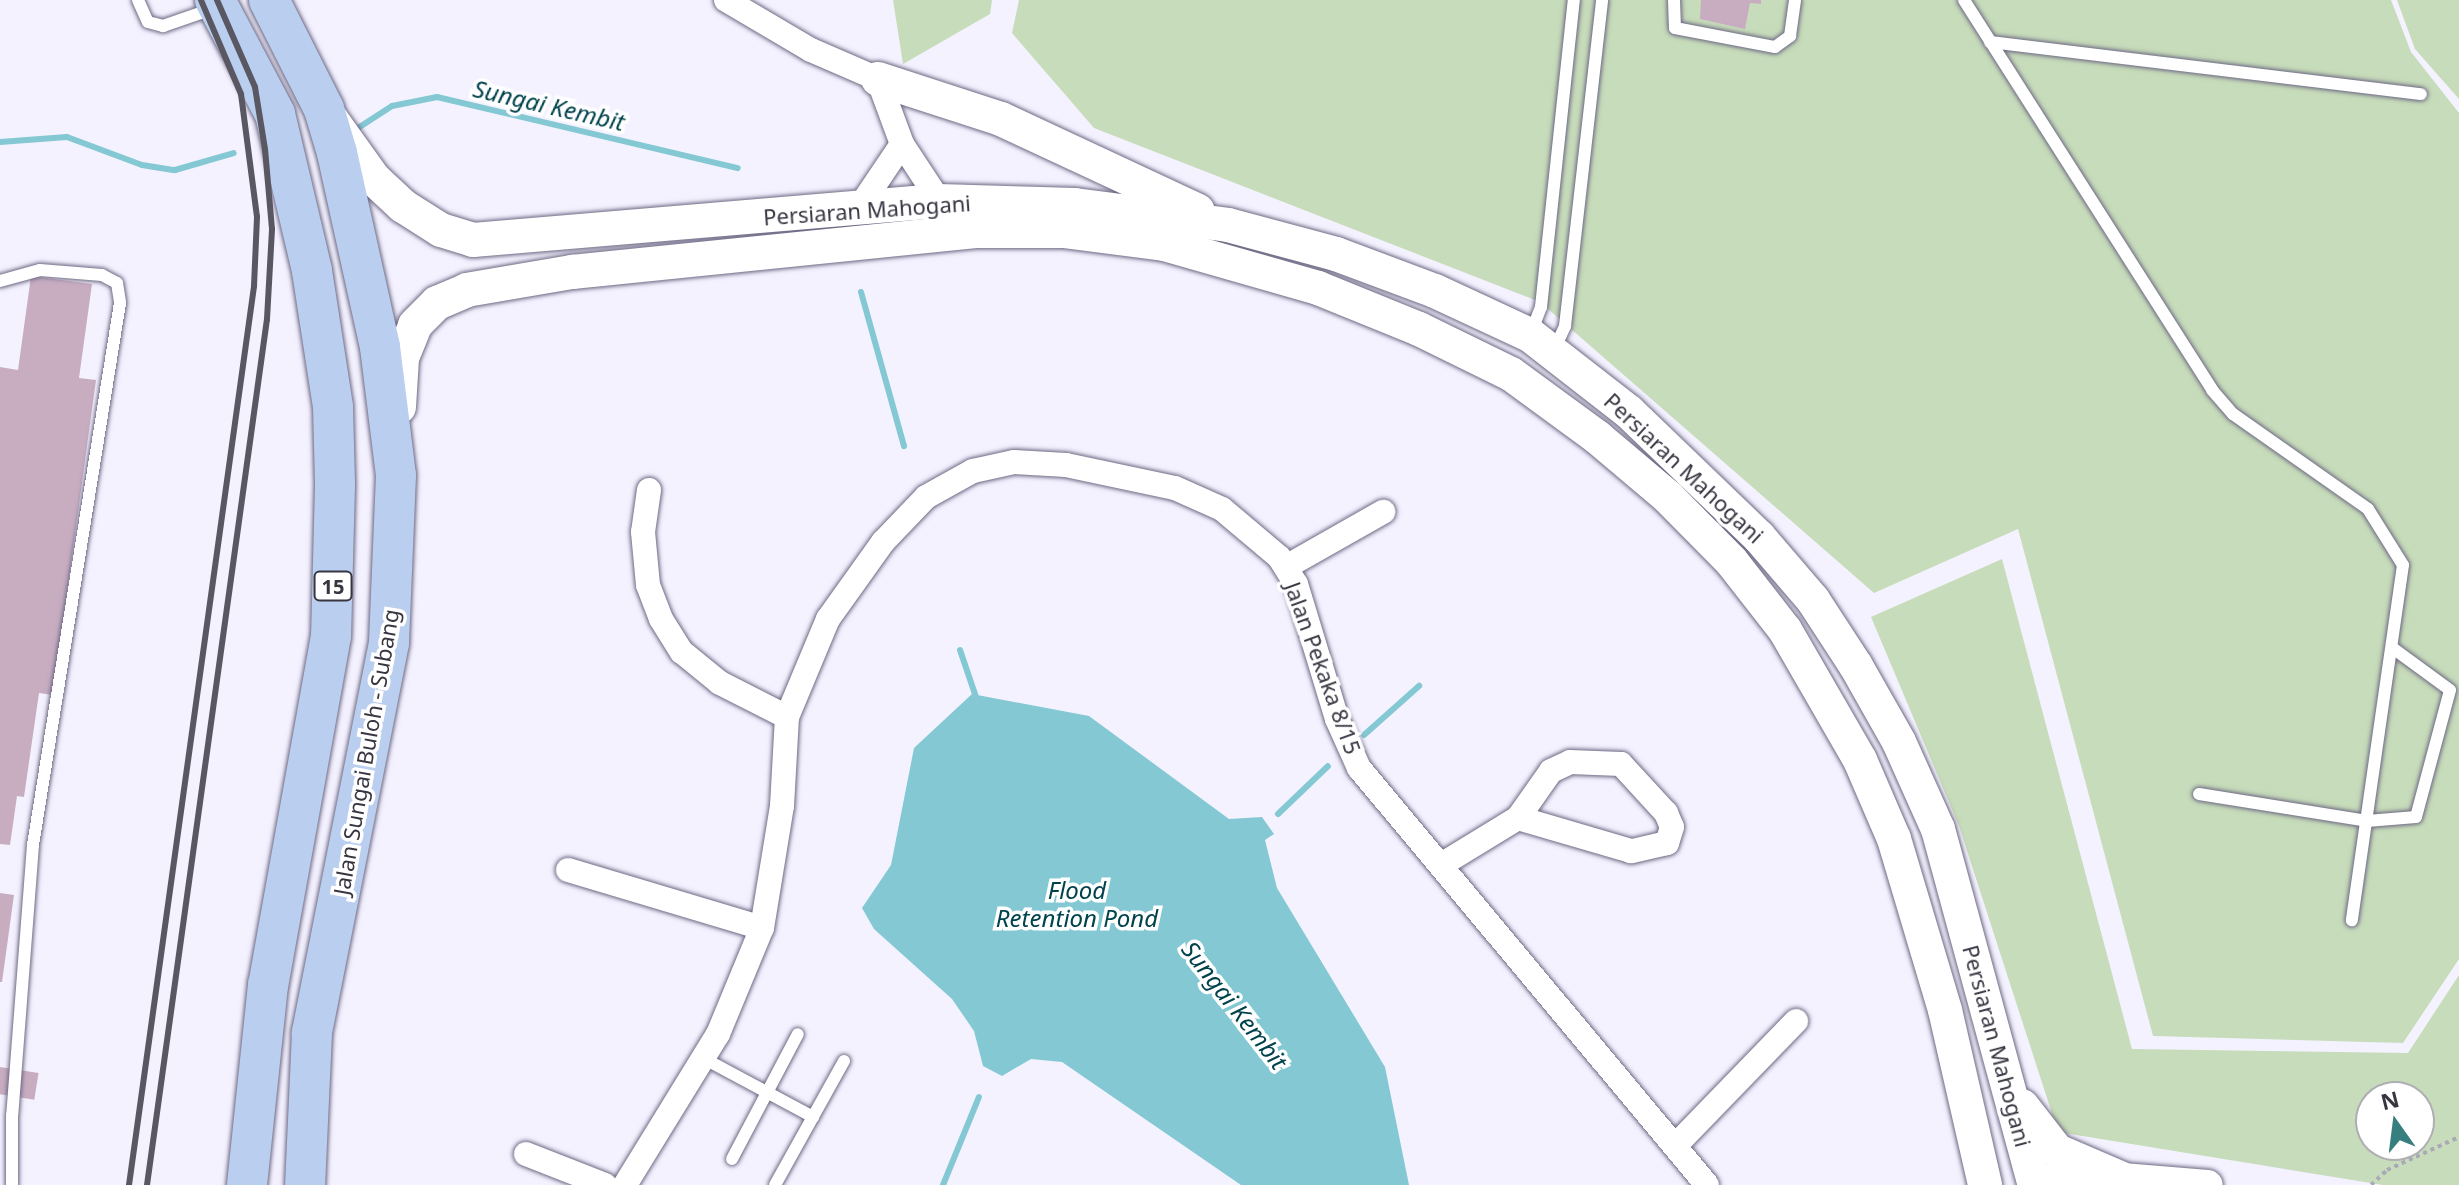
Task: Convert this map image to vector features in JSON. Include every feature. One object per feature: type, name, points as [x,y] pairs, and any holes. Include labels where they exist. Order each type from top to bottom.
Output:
[{"type":"highway","name":"Jalan Sungai Buloh - Subang","points":[[269,0],[324,109],[380,347],[396,475],[389,643],[312,1033],[305,1185]]},
{"type":"highway","name":"15","points":[[216,4],[275,114],[312,271],[333,407],[335,485],[331,636],[268,985],[247,1185]]},
{"type":"main road","points":[[878,79],[1001,119],[1228,225]]},
{"type":"main road","name":"Persiaran Mahogani","points":[[324,109],[374,179],[403,206],[441,230],[473,240],[937,201],[1075,205],[1228,225],[1336,254],[1435,291],[1541,344],[1629,412],[1759,537],[1813,600],[1856,666],[1899,742],[1938,829],[2034,1184]]},
{"type":"main road","name":"Persiaran Mahogani","points":[[396,475],[402,358],[415,325],[437,303],[467,290],[572,272],[978,231],[1064,231],[1164,244],[1318,288],[1511,374],[1597,437],[1668,497],[1732,562],[1818,684],[1860,760],[1894,839],[1945,1010],[1985,1185]]},
{"type":"main road","points":[[1945,1010],[1968,1048],[2003,1161],[2019,1176],[2034,1184]]},
{"type":"main road","points":[[2007,1082],[2044,1141],[2111,1182]]},
{"type":"street","points":[[726,0],[811,50],[878,79],[902,144],[937,201],[951,217],[978,231]]},
{"type":"street","points":[[859,208],[902,144]]},
{"type":"street","name":"Jalan Pekaka 8/15","points":[[625,1185],[703,1058],[762,928],[782,806],[787,717],[828,619],[883,542],[926,497],[973,471],[1014,462],[1066,465],[1175,488],[1222,509],[1254,532],[1286,567],[1296,584],[1337,719],[1359,768],[1707,1185]]},
{"type":"street","points":[[649,490],[643,532],[648,585],[661,619],[682,652],[720,683],[787,717]]},
{"type":"street","points":[[1286,567],[1383,512]]},
{"type":"street","points":[[1441,865],[1518,818],[1551,771],[1570,762],[1621,764],[1666,813],[1672,827],[1667,843],[1631,851],[1518,818]]},
{"type":"street","points":[[568,870],[762,928]]},
{"type":"street","points":[[1675,1146],[1796,1021]]},
{"type":"street","points":[[526,1154],[605,1185]]},
{"type":"street","points":[[2034,1184],[2203,1184]]},
{"type":"lane","points":[[138,0],[148,22],[163,26],[216,4]]},
{"type":"lane","points":[[1541,344],[1541,307],[1574,0]]},
{"type":"lane","points":[[1541,344],[1565,326],[1602,0]]},
{"type":"lane","points":[[1674,0],[1675,28],[1775,47],[1790,36],[1795,0]]},
{"type":"lane","points":[[1964,0],[2212,390],[2233,414],[2368,509],[2392,542],[2403,565],[2404,583],[2352,920]]},
{"type":"lane","points":[[1990,42],[2421,94]]},
{"type":"lane","points":[[0,281],[40,270],[102,275],[117,283],[120,303],[33,845],[12,1115],[12,1185]]},
{"type":"lane","points":[[2199,794],[2367,821],[2416,817],[2450,690],[2394,649]]},
{"type":"lane","points":[[732,1159],[798,1034]]},
{"type":"lane","points":[[703,1058],[813,1117]]},
{"type":"lane","points":[[775,1185],[844,1061]]},
{"type":"path","points":[[2371,1185],[2387,1170],[2459,1137]]},
{"type":"green space","points":[[893,0],[992,0],[990,14],[903,64]]},
{"type":"green space","points":[[1019,0],[2391,0],[2411,52],[2459,113],[2459,959],[2403,1043],[2153,1036],[2018,529],[1874,593],[1540,302],[1094,128],[1012,33]]},
{"type":"green space","points":[[2397,0],[2459,0],[2459,99],[2415,49]]},
{"type":"green space","points":[[2002,559],[2132,1049],[2408,1053],[2459,975],[2459,1185],[2383,1185],[2058,1132],[1959,826],[1871,617]]},
{"type":"water","name":"Flood Retention Pond","points":[[972,694],[1089,716],[1229,819],[1262,817],[1274,834],[1265,840],[1277,888],[1385,1067],[1409,1185],[1241,1185],[1062,1062],[1031,1059],[1002,1076],[983,1066],[974,1031],[952,999],[874,929],[862,908],[891,865],[914,748]]},
{"type":"building","points":[[1701,0],[1761,0],[1761,4],[1750,3],[1745,29],[1700,19]]},
{"type":"building","points":[[31,276],[92,284],[79,378],[96,380],[53,695],[39,693],[24,797],[17,796],[10,845],[0,844],[0,367],[18,370]]},
{"type":"building","points":[[0,893],[14,895],[2,982],[0,982]]},
{"type":"building","points":[[0,1067],[39,1073],[34,1100],[0,1094]]},
{"type":"waterway","name":"Sungai Kembit","points":[[358,128],[392,106],[437,97],[738,168]]},
{"type":"waterway","name":"Sungai Kembit","points":[[0,142],[67,137],[142,165],[175,170],[234,153]]},
{"type":"waterway","name":"Sungai Kembit","points":[[861,292],[904,446]]},
{"type":"waterway","name":"Sungai Kembit","points":[[960,650],[977,700]]},
{"type":"waterway","points":[[1364,735],[1419,686]]},
{"type":"waterway","points":[[1278,814],[1328,766]]},
{"type":"waterway","points":[[943,1185],[979,1097]]},
{"type":"railway","points":[[129,1185],[254,286],[257,217],[241,94],[201,0]]},
{"type":"railway","points":[[147,1185],[267,319],[272,229],[265,149],[255,87],[217,0]]}]
